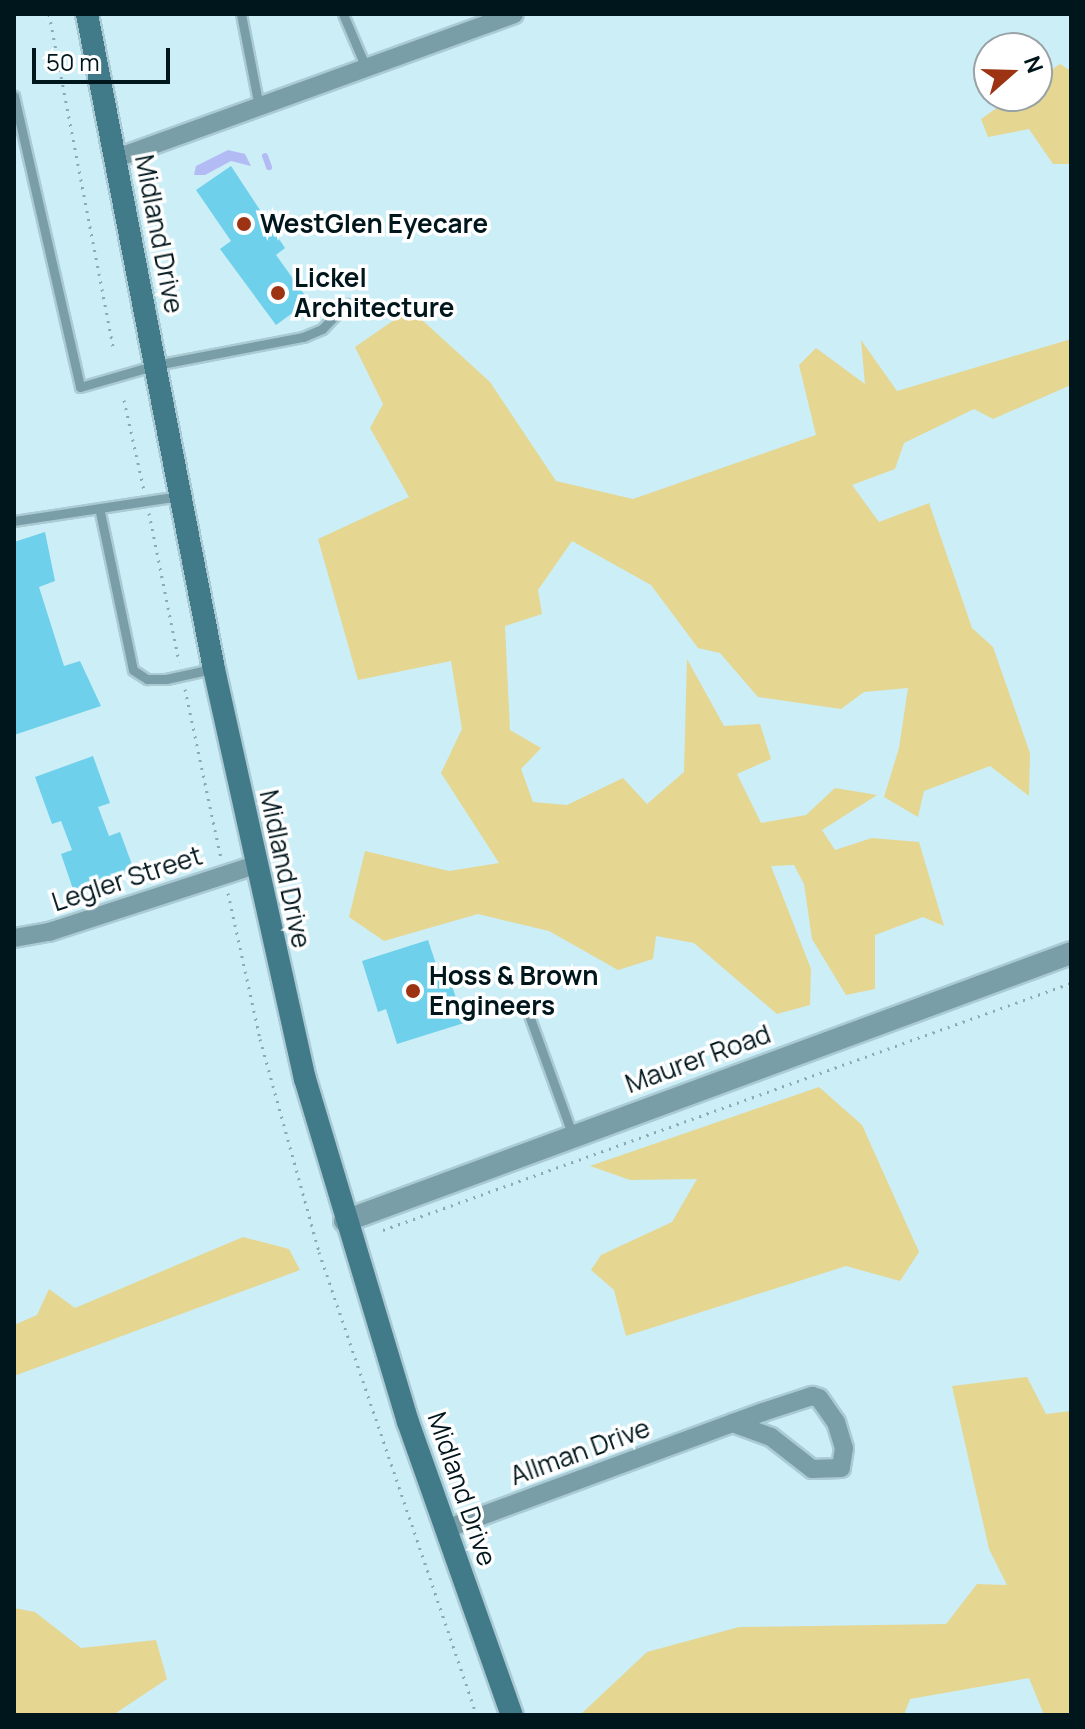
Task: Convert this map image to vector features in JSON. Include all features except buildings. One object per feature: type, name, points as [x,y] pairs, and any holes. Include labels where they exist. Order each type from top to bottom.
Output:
[{"type":"main road","name":"Midland Drive","points":[[87,14],[255,865],[345,1221],[446,1529],[512,1715]]},
{"type":"street","points":[[117,158],[514,14]]},
{"type":"street","name":"Legler Street","points":[[14,938],[49,932],[255,865]]},
{"type":"street","name":"Maurer Road","points":[[345,1221],[1071,953]]},
{"type":"street","name":"Allman Drive","points":[[446,1529],[733,1423],[819,1398],[841,1435],[841,1468],[812,1469],[771,1437],[733,1423]]},
{"type":"lane","points":[[241,14],[259,107]]},
{"type":"lane","points":[[343,14],[366,68]]},
{"type":"lane","points":[[14,96],[80,387],[156,365],[303,337],[322,329],[346,304]]},
{"type":"lane","points":[[14,521],[52,513],[100,512],[181,496]]},
{"type":"lane","points":[[100,512],[133,670],[147,679],[166,679],[214,669]]},
{"type":"lane","points":[[526,1007],[573,1136]]},
{"type":"path","points":[[49,14],[114,351]]},
{"type":"path","points":[[345,1221],[385,1231],[1071,983]]},
{"type":"shaded area","points":[[1060,64],[1071,71],[1071,164],[1053,164],[1029,129],[988,137],[981,119],[991,112],[1053,112],[1053,69]]},
{"type":"shaded area","points":[[410,309],[490,382],[556,481],[633,499],[816,435],[799,365],[816,348],[865,384],[861,340],[897,391],[1071,339],[1071,385],[993,419],[974,409],[904,443],[895,469],[852,485],[879,522],[929,503],[972,628],[993,647],[1030,753],[1029,796],[990,766],[924,791],[918,817],[884,797],[899,748],[908,688],[864,692],[841,709],[758,697],[720,653],[698,648],[651,585],[572,541],[538,590],[542,614],[505,626],[510,730],[541,748],[521,769],[533,802],[567,805],[623,778],[647,804],[684,772],[687,659],[724,726],[760,724],[771,759],[737,774],[761,823],[806,815],[835,788],[877,795],[822,830],[835,850],[872,838],[919,842],[944,926],[923,917],[875,935],[875,989],[846,995],[812,939],[804,884],[794,865],[771,866],[811,969],[810,1005],[777,1014],[694,943],[656,936],[653,959],[618,970],[549,931],[478,914],[384,941],[349,917],[365,851],[449,871],[499,863],[441,773],[462,729],[451,661],[358,680],[318,539],[409,497],[370,428],[383,404],[355,347]]},
{"type":"shaded area","points":[[819,1087],[862,1125],[919,1252],[900,1281],[846,1266],[626,1336],[614,1290],[591,1270],[601,1255],[672,1222],[697,1179],[630,1180],[590,1166]]},
{"type":"shaded area","points":[[243,1237],[289,1249],[300,1270],[14,1376],[14,1325],[37,1315],[49,1289],[75,1308]]},
{"type":"shaded area","points":[[1027,1377],[1046,1414],[1071,1411],[1071,1715],[1044,1715],[1029,1678],[910,1699],[904,1715],[580,1715],[647,1652],[739,1627],[946,1624],[977,1584],[1007,1585],[989,1549],[952,1386]]},
{"type":"shaded area","points":[[14,1608],[35,1612],[81,1648],[156,1640],[167,1679],[113,1715],[14,1715]]},
{"type":"water","points":[[228,150],[245,154],[251,166],[231,161],[205,175],[194,175],[196,166]]},
{"type":"waterway","points":[[265,156],[269,167]]},
{"type":"place","name":"WestGlen Eyecare","points":[[244,224]]},
{"type":"place","name":"Lickel Architecture","points":[[278,293]]},
{"type":"place","name":"Hoss & Brown Engineers","points":[[413,991]]}]
